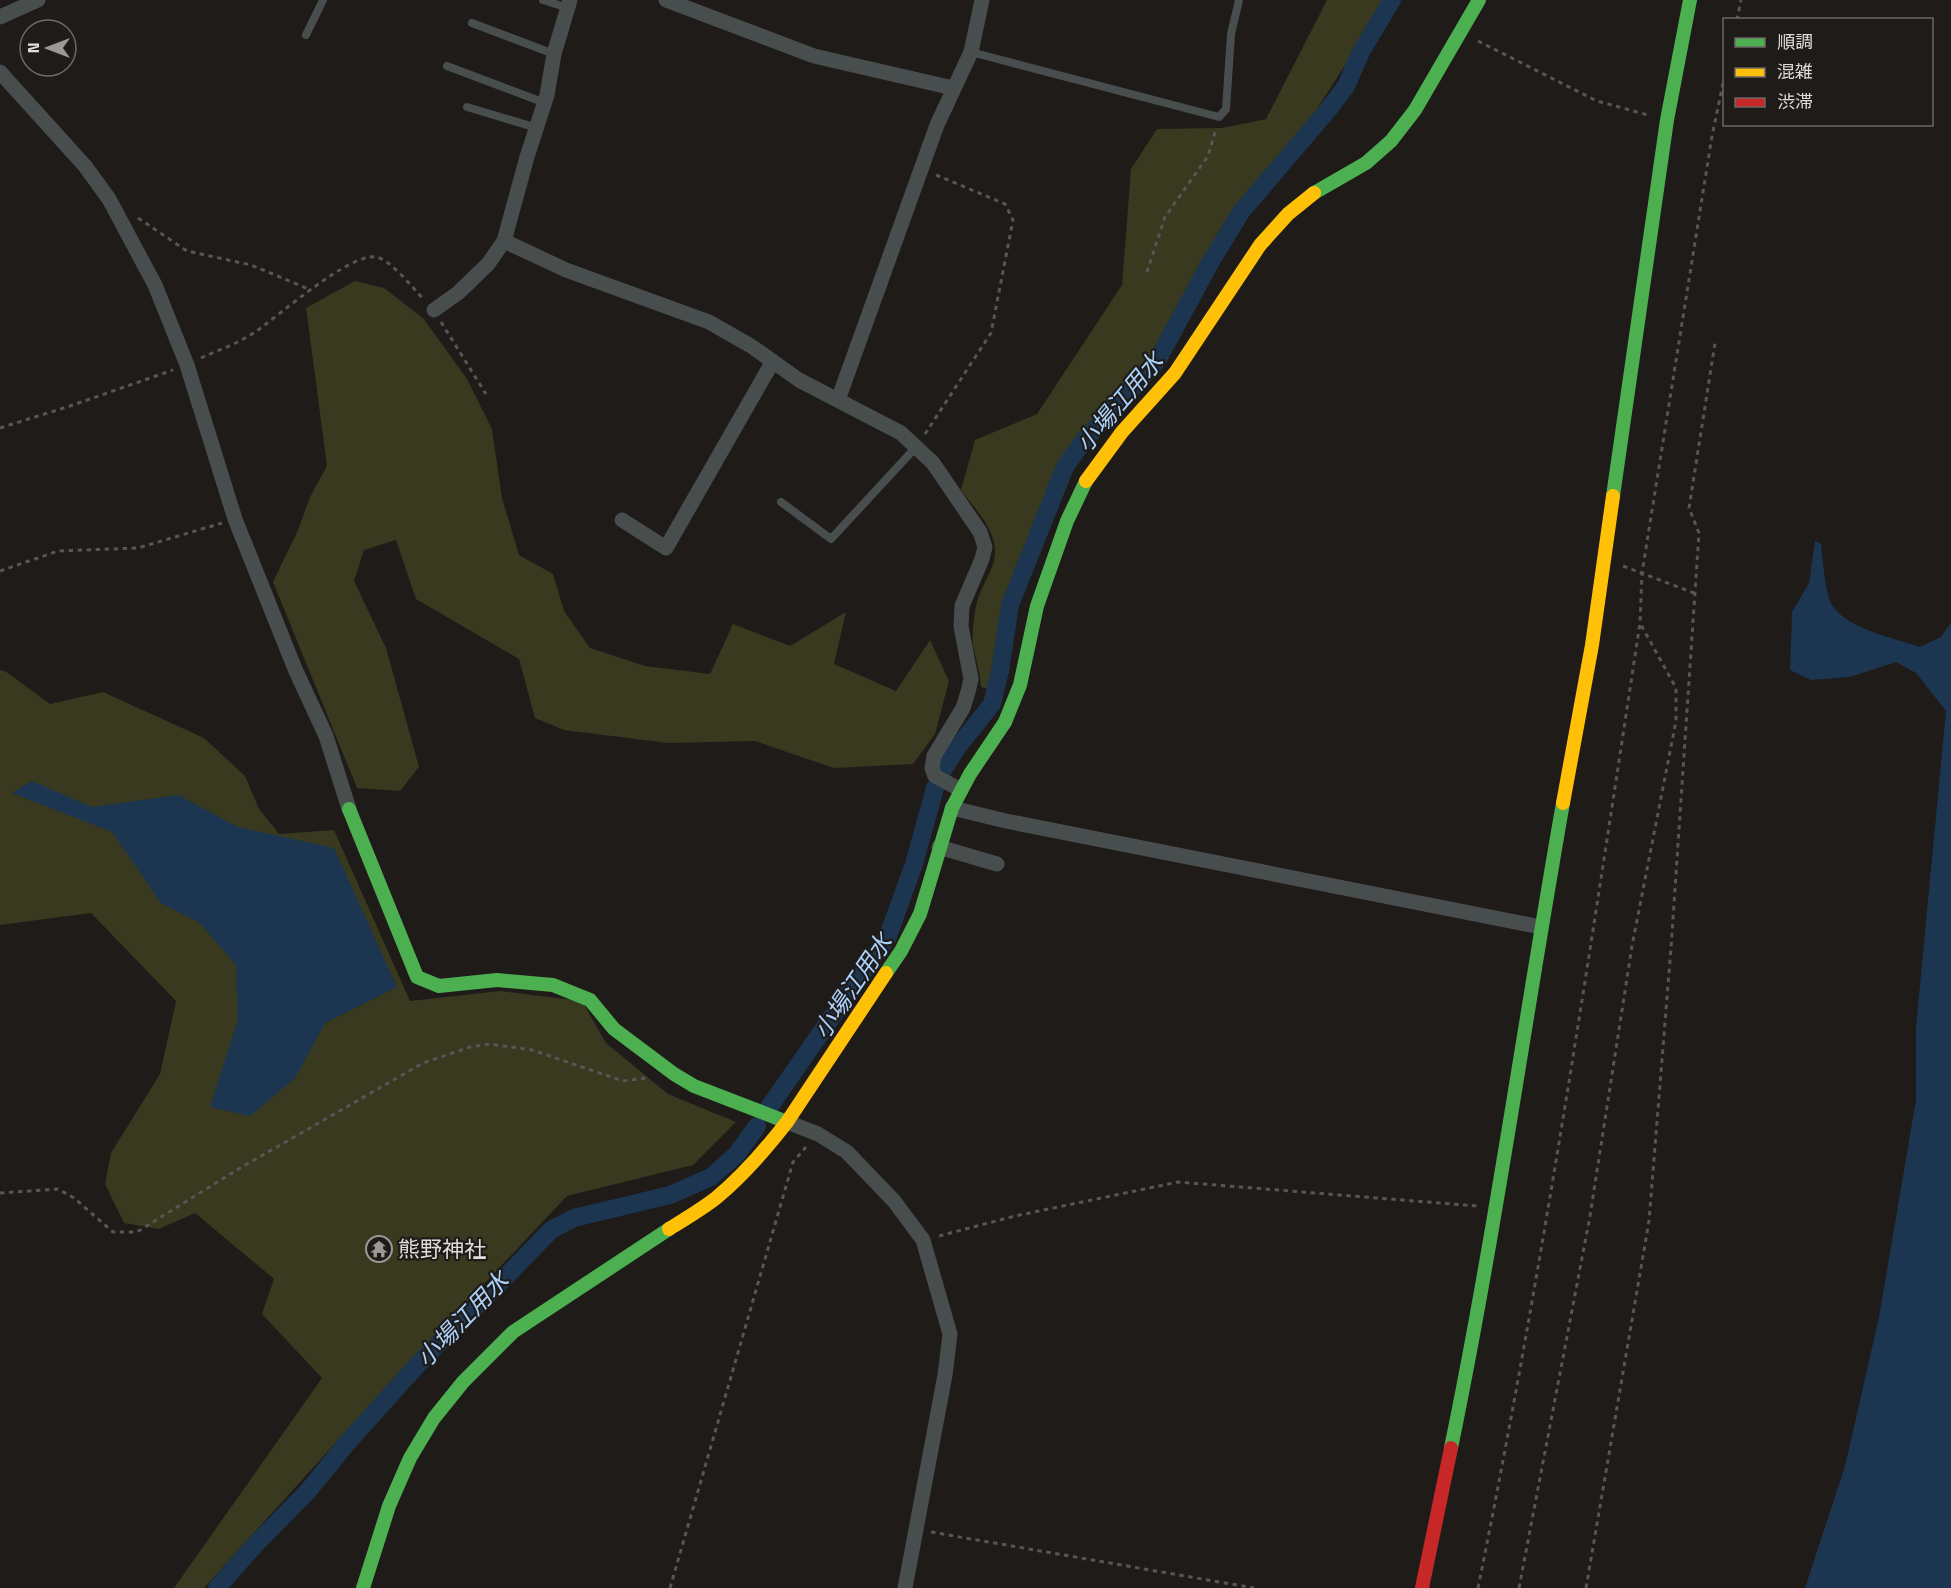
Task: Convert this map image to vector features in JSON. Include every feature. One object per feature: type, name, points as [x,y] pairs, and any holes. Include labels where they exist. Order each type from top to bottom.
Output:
[{"type":"street","points":[[0,17],[38,0]]},
{"type":"street","points":[[666,0],[813,56],[953,88]]},
{"type":"street","points":[[838,400],[920,169],[970,52],[981,0]]},
{"type":"street","points":[[363,1588],[379,1534],[400,1478],[419,1440],[461,1383],[483,1358],[513,1332],[715,1199],[740,1177],[787,1122],[901,951],[920,914],[952,808],[1005,722],[1016,694],[1028,653],[1037,606],[1067,521],[1088,476],[1122,432],[1174,373],[1267,237],[1288,214],[1322,187],[1366,163],[1391,141],[1415,110],[1479,0]]},
{"type":"street","points":[[1422,1588],[1459,1409],[1496,1208],[1541,927],[1592,645],[1667,120],[1690,0]]},
{"type":"street","points":[[434,310],[458,293],[488,264],[504,241],[545,103],[554,54],[569,4]]},
{"type":"street","points":[[0,72],[86,166],[109,200],[155,285],[187,365],[235,519],[295,669],[326,736],[349,809],[417,976],[439,986],[497,980],[552,985],[590,1000],[614,1029],[674,1074],[694,1086],[818,1134],[847,1152],[894,1202],[923,1240],[950,1334],[945,1375],[905,1588]]},
{"type":"street","points":[[504,241],[566,270],[709,322],[727,331],[799,380],[901,433],[933,463],[980,532],[985,546],[982,559],[962,606],[961,626],[970,679],[968,692],[963,708],[934,756],[932,768],[935,776],[961,790]]},
{"type":"street","points":[[622,520],[666,548],[773,361]]},
{"type":"street","points":[[952,808],[1541,927]]},
{"type":"street","points":[[939,847],[997,864]]},
{"type":"lane","points":[[306,35],[323,0]]},
{"type":"lane","points":[[543,0],[569,4]]},
{"type":"lane","points":[[970,52],[1219,117],[1226,109],[1231,34],[1239,0]]},
{"type":"lane","points":[[472,23],[554,54]]},
{"type":"lane","points":[[447,66],[545,103]]},
{"type":"lane","points":[[467,107],[537,128]]},
{"type":"lane","points":[[781,502],[831,539],[917,446]]},
{"type":"path","points":[[1737,18],[1741,0]]},
{"type":"path","points":[[1461,32],[1597,101],[1667,120]]},
{"type":"path","points":[[1478,1588],[1518,1379],[1583,1001],[1640,623],[1642,573],[1712,136],[1723,88]]},
{"type":"path","points":[[1147,272],[1165,217],[1208,156],[1219,117]]},
{"type":"path","points":[[917,446],[991,333],[1013,220],[1005,204],[920,169]]},
{"type":"path","points":[[138,219],[188,251],[251,265],[311,290]]},
{"type":"path","points":[[0,428],[187,365],[254,333],[311,290],[361,258],[376,257],[385,261],[434,310],[486,394]]},
{"type":"path","points":[[1586,1588],[1649,1221],[1671,948],[1699,533],[1689,508],[1715,343]]},
{"type":"path","points":[[0,571],[58,551],[138,548],[235,519]]},
{"type":"path","points":[[1604,558],[1694,593]]},
{"type":"path","points":[[1520,1588],[1588,1227],[1632,946],[1676,720],[1676,688],[1640,623]]},
{"type":"path","points":[[0,1193],[58,1189],[74,1198],[113,1232],[137,1232],[235,1171],[423,1063],[470,1047],[490,1044],[532,1050],[623,1081],[674,1074]]},
{"type":"path","points":[[670,1588],[793,1162],[818,1134]]},
{"type":"path","points":[[923,1240],[1015,1216],[1178,1182],[1496,1208]]},
{"type":"path","points":[[915,1529],[1254,1588]]},
{"type":"green space","points":[[1327,0],[1387,0],[1299,137],[1238,212],[1207,261],[1154,358],[1077,439],[1061,467],[1002,614],[992,690],[981,687],[973,646],[973,625],[979,597],[992,567],[995,546],[987,526],[961,490],[975,440],[1037,414],[1122,285],[1131,169],[1157,129],[1222,128],[1266,119]]},
{"type":"green space","points":[[355,281],[384,288],[423,318],[467,379],[492,429],[502,498],[519,555],[553,574],[564,611],[590,648],[645,666],[710,674],[733,624],[790,646],[846,612],[834,664],[896,691],[930,640],[949,681],[935,734],[913,764],[834,768],[755,741],[668,743],[564,730],[535,718],[519,659],[416,599],[396,540],[364,550],[354,581],[386,648],[419,767],[400,791],[357,788],[273,582],[298,530],[310,497],[327,466],[306,308]]},
{"type":"green space","points":[[0,670],[5,671],[50,704],[103,692],[204,738],[245,776],[259,809],[279,834],[334,830],[410,1001],[500,991],[582,1001],[606,1043],[668,1094],[736,1122],[693,1165],[567,1196],[379,1395],[204,1588],[174,1588],[322,1378],[262,1314],[274,1279],[195,1213],[159,1229],[124,1223],[105,1184],[111,1153],[160,1074],[176,1001],[91,913],[0,925]]},
{"type":"water","points":[[1815,541],[1821,544],[1826,584],[1832,605],[1848,620],[1872,632],[1920,647],[1941,637],[1951,622],[1951,1588],[1805,1588],[1845,1466],[1879,1317],[1916,1100],[1916,1027],[1946,711],[1916,673],[1896,662],[1850,677],[1811,680],[1790,670],[1792,612],[1809,583]]},
{"type":"water","points":[[32,781],[92,807],[178,795],[238,827],[334,848],[397,987],[325,1023],[295,1078],[250,1116],[210,1107],[238,1020],[236,965],[200,923],[161,903],[112,832],[12,793]]},
{"type":"waterway","name":"小場江用水","points":[[943,770],[957,748],[992,704],[1000,671],[1010,605],[1065,467],[1082,443],[1157,361],[1210,263],[1241,212],[1346,86],[1361,52],[1392,0]]},
{"type":"waterway","name":"小場江用水","points":[[770,1106],[888,936],[914,864],[935,788]]},
{"type":"waterway","name":"小場江用水","points":[[217,1588],[308,1491],[348,1442],[421,1361],[551,1230],[574,1218],[670,1195],[711,1177],[737,1154],[757,1126]]},
{"type":"traffic: fast","points":[[1314,193],[1366,163],[1391,141],[1415,110],[1479,0]]},
{"type":"traffic: fast","points":[[1613,496],[1667,120],[1690,0]]},
{"type":"traffic: fast","points":[[886,973],[901,951],[920,914],[952,808],[970,774],[1005,722],[1020,685],[1037,606],[1067,521],[1086,481]]},
{"type":"traffic: fast","points":[[1451,1448],[1496,1207],[1563,803]]},
{"type":"traffic: fast","points":[[349,809],[417,977],[439,986],[497,980],[553,985],[590,1000],[614,1029],[674,1074],[694,1086],[787,1122]]},
{"type":"traffic: fast","points":[[363,1588],[389,1506],[410,1458],[434,1418],[463,1382],[513,1332],[669,1229]]},
{"type":"traffic: slow","points":[[1086,481],[1122,432],[1175,373],[1260,245],[1288,214],[1314,193]]},
{"type":"traffic: slow","points":[[1563,803],[1592,645],[1613,496]]},
{"type":"traffic: slow","points":[[669,1229],[716,1198],[736,1181],[762,1152],[787,1122],[886,973]]},
{"type":"traffic: jam","points":[[1422,1588],[1451,1448]]},
{"type":"place","name":"熊野神社","points":[[379,1249]]}]
